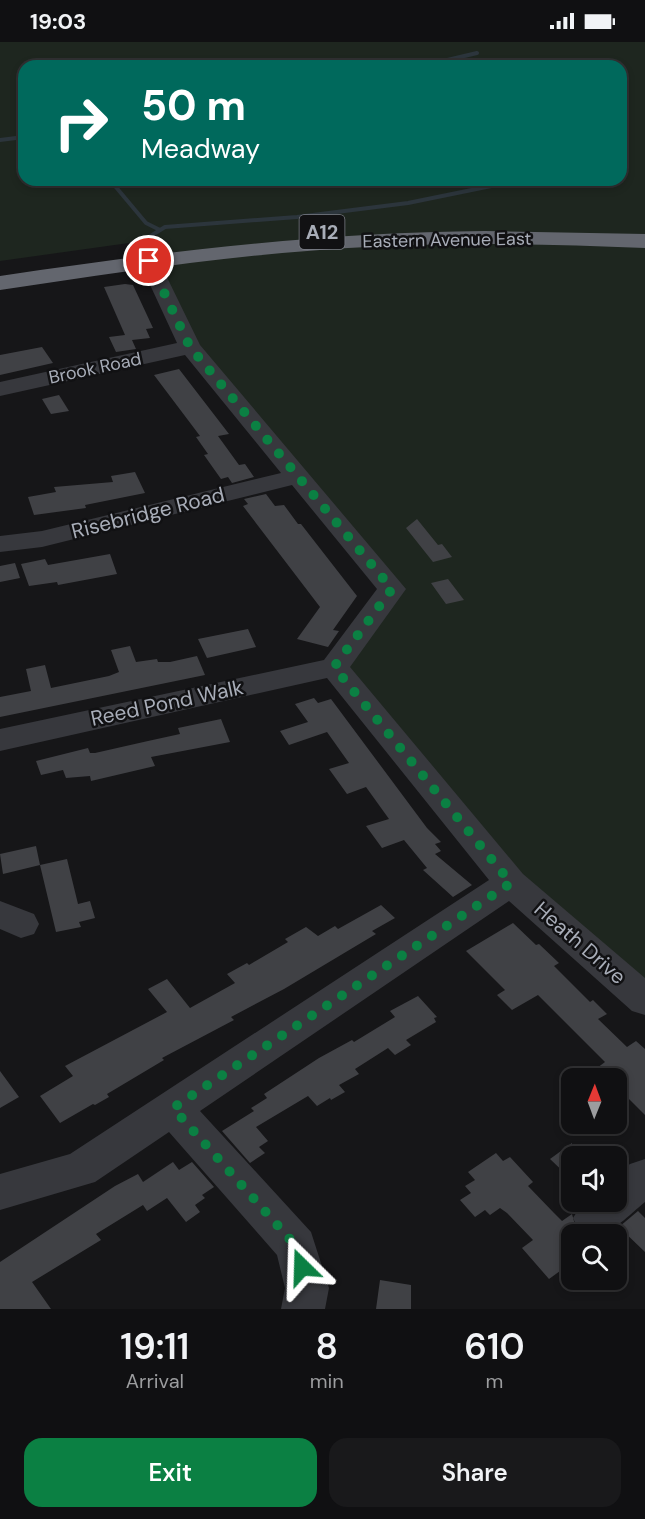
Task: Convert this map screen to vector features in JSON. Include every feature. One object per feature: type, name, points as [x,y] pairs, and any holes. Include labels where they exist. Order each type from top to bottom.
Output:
[{"type":"highway","name":"Eastern Avenue East","points":[[0,269],[138,249],[337,231],[432,226],[645,228]]},
{"type":"highway","name":"Eastern Avenue East","points":[[0,283],[149,261],[324,243],[429,238],[645,241]]},
{"type":"street","points":[[149,261],[190,347],[295,477],[392,589],[334,667]]},
{"type":"street","name":"Brook Road","points":[[0,389],[190,347]]},
{"type":"street","name":"Risebridge Road","points":[[0,544],[42,539],[295,477]]},
{"type":"street","name":"Reed Pond Walk","points":[[0,740],[334,667]]},
{"type":"street","name":"Heath Drive","points":[[334,667],[511,883],[645,1000]]},
{"type":"street","points":[[0,1192],[81,1169],[511,883]]},
{"type":"street","points":[[173,1108],[296,1246],[307,1288],[303,1309]]},
{"type":"street","points":[[627,1192],[645,1177]]},
{"type":"shaded area","points":[[0,42],[645,42],[645,1000],[511,883],[334,667],[392,589],[190,347],[149,261],[136,242],[0,261]]},
{"type":"building","points":[[133,285],[153,328],[146,329],[150,338],[132,340],[136,349],[116,352],[109,337],[125,335],[104,287]]},
{"type":"building","points":[[42,347],[53,363],[0,375],[0,355]]},
{"type":"building","points":[[179,369],[229,434],[218,436],[239,465],[245,464],[254,477],[232,483],[228,477],[221,479],[204,455],[208,454],[196,437],[200,436],[154,375]]},
{"type":"building","points":[[59,395],[69,411],[51,414],[42,399]]},
{"type":"building","points":[[135,472],[145,493],[85,505],[86,508],[34,515],[28,497],[56,492],[54,487],[113,482],[111,476]]},
{"type":"building","points":[[266,494],[275,506],[284,505],[298,524],[301,524],[357,596],[333,630],[339,631],[328,647],[297,639],[320,607],[243,506],[248,504],[244,499]]},
{"type":"building","points":[[417,519],[438,545],[442,544],[452,557],[433,562],[406,528]]},
{"type":"building","points":[[110,554],[117,574],[58,585],[57,582],[29,586],[21,564],[45,559],[48,565]]},
{"type":"building","points":[[15,563],[20,578],[0,582],[0,566]]},
{"type":"building","points":[[448,579],[464,600],[446,604],[431,583]]},
{"type":"building","points":[[248,629],[256,647],[207,658],[198,639]]},
{"type":"building","points":[[130,646],[136,662],[157,659],[158,662],[170,662],[197,656],[205,675],[0,717],[0,697],[31,691],[26,669],[45,665],[51,688],[109,676],[119,672],[111,650]]},
{"type":"building","points":[[314,698],[318,703],[331,699],[427,828],[441,842],[435,844],[441,851],[435,854],[472,885],[453,897],[423,870],[427,868],[404,840],[382,848],[366,826],[389,819],[366,787],[347,794],[329,769],[349,763],[327,732],[289,745],[280,731],[308,722],[295,704]]},
{"type":"building","points":[[221,719],[230,742],[151,757],[155,766],[91,781],[90,776],[66,778],[63,770],[41,775],[36,761],[88,748],[90,753],[95,753],[180,734],[178,728]]},
{"type":"building","points":[[36,846],[40,865],[3,874],[0,854]]},
{"type":"building","points":[[67,859],[78,904],[90,901],[95,918],[79,922],[81,927],[56,932],[40,865]]},
{"type":"building","points":[[381,905],[395,918],[372,931],[376,934],[284,989],[231,1017],[234,1020],[162,1058],[164,1060],[107,1094],[109,1097],[95,1105],[93,1104],[60,1123],[40,1096],[73,1076],[65,1066],[167,1012],[148,989],[167,979],[190,1008],[235,983],[227,974],[247,963],[249,965],[288,942],[285,939],[306,927],[318,936],[335,926],[338,929]]},
{"type":"building","points":[[513,923],[536,945],[539,944],[559,963],[554,966],[590,1002],[593,1000],[607,1014],[598,1019],[627,1047],[636,1041],[645,1049],[645,1115],[627,1099],[627,1068],[597,1068],[605,1062],[538,995],[512,1010],[497,995],[505,990],[466,951]]},
{"type":"building","points":[[418,996],[437,1017],[434,1018],[436,1022],[406,1040],[411,1045],[395,1055],[388,1048],[355,1069],[359,1074],[339,1085],[345,1092],[317,1106],[308,1096],[256,1127],[268,1141],[259,1147],[265,1153],[250,1163],[222,1131],[254,1111],[251,1108],[267,1098],[264,1094],[319,1058],[352,1040],[354,1042],[395,1017],[390,1011]]},
{"type":"building","points":[[0,1071],[19,1097],[0,1108]]},
{"type":"building","points":[[561,1151],[561,1170],[550,1159]]},
{"type":"building","points":[[496,1153],[503,1161],[510,1157],[533,1182],[528,1186],[562,1221],[572,1214],[575,1224],[561,1224],[561,1272],[549,1279],[522,1248],[533,1240],[500,1208],[490,1215],[485,1210],[475,1217],[460,1200],[471,1193],[465,1186],[475,1180],[468,1172]]},
{"type":"building","points":[[173,1162],[179,1170],[192,1162],[214,1187],[202,1195],[205,1198],[195,1205],[200,1212],[186,1222],[167,1198],[147,1211],[143,1205],[96,1234],[101,1240],[32,1282],[51,1309],[0,1309],[0,1262],[115,1186],[138,1174],[143,1182]]},
{"type":"building","points":[[638,1211],[645,1218],[645,1252],[627,1235],[627,1224],[623,1224]]},
{"type":"building","points":[[380,1280],[411,1285],[411,1309],[376,1309]]},
{"type":"waterway","points":[[447,60],[477,53]]},
{"type":"waterway","points":[[0,140],[18,138]]},
{"type":"waterway","points":[[115,186],[146,223],[160,230]]},
{"type":"waterway","points":[[149,237],[165,227],[297,217],[408,203],[491,186]]},
{"type":"route","points":[[149,261],[190,347],[295,477],[392,589],[334,667],[511,883],[173,1108],[296,1246],[302,1267]]}]
